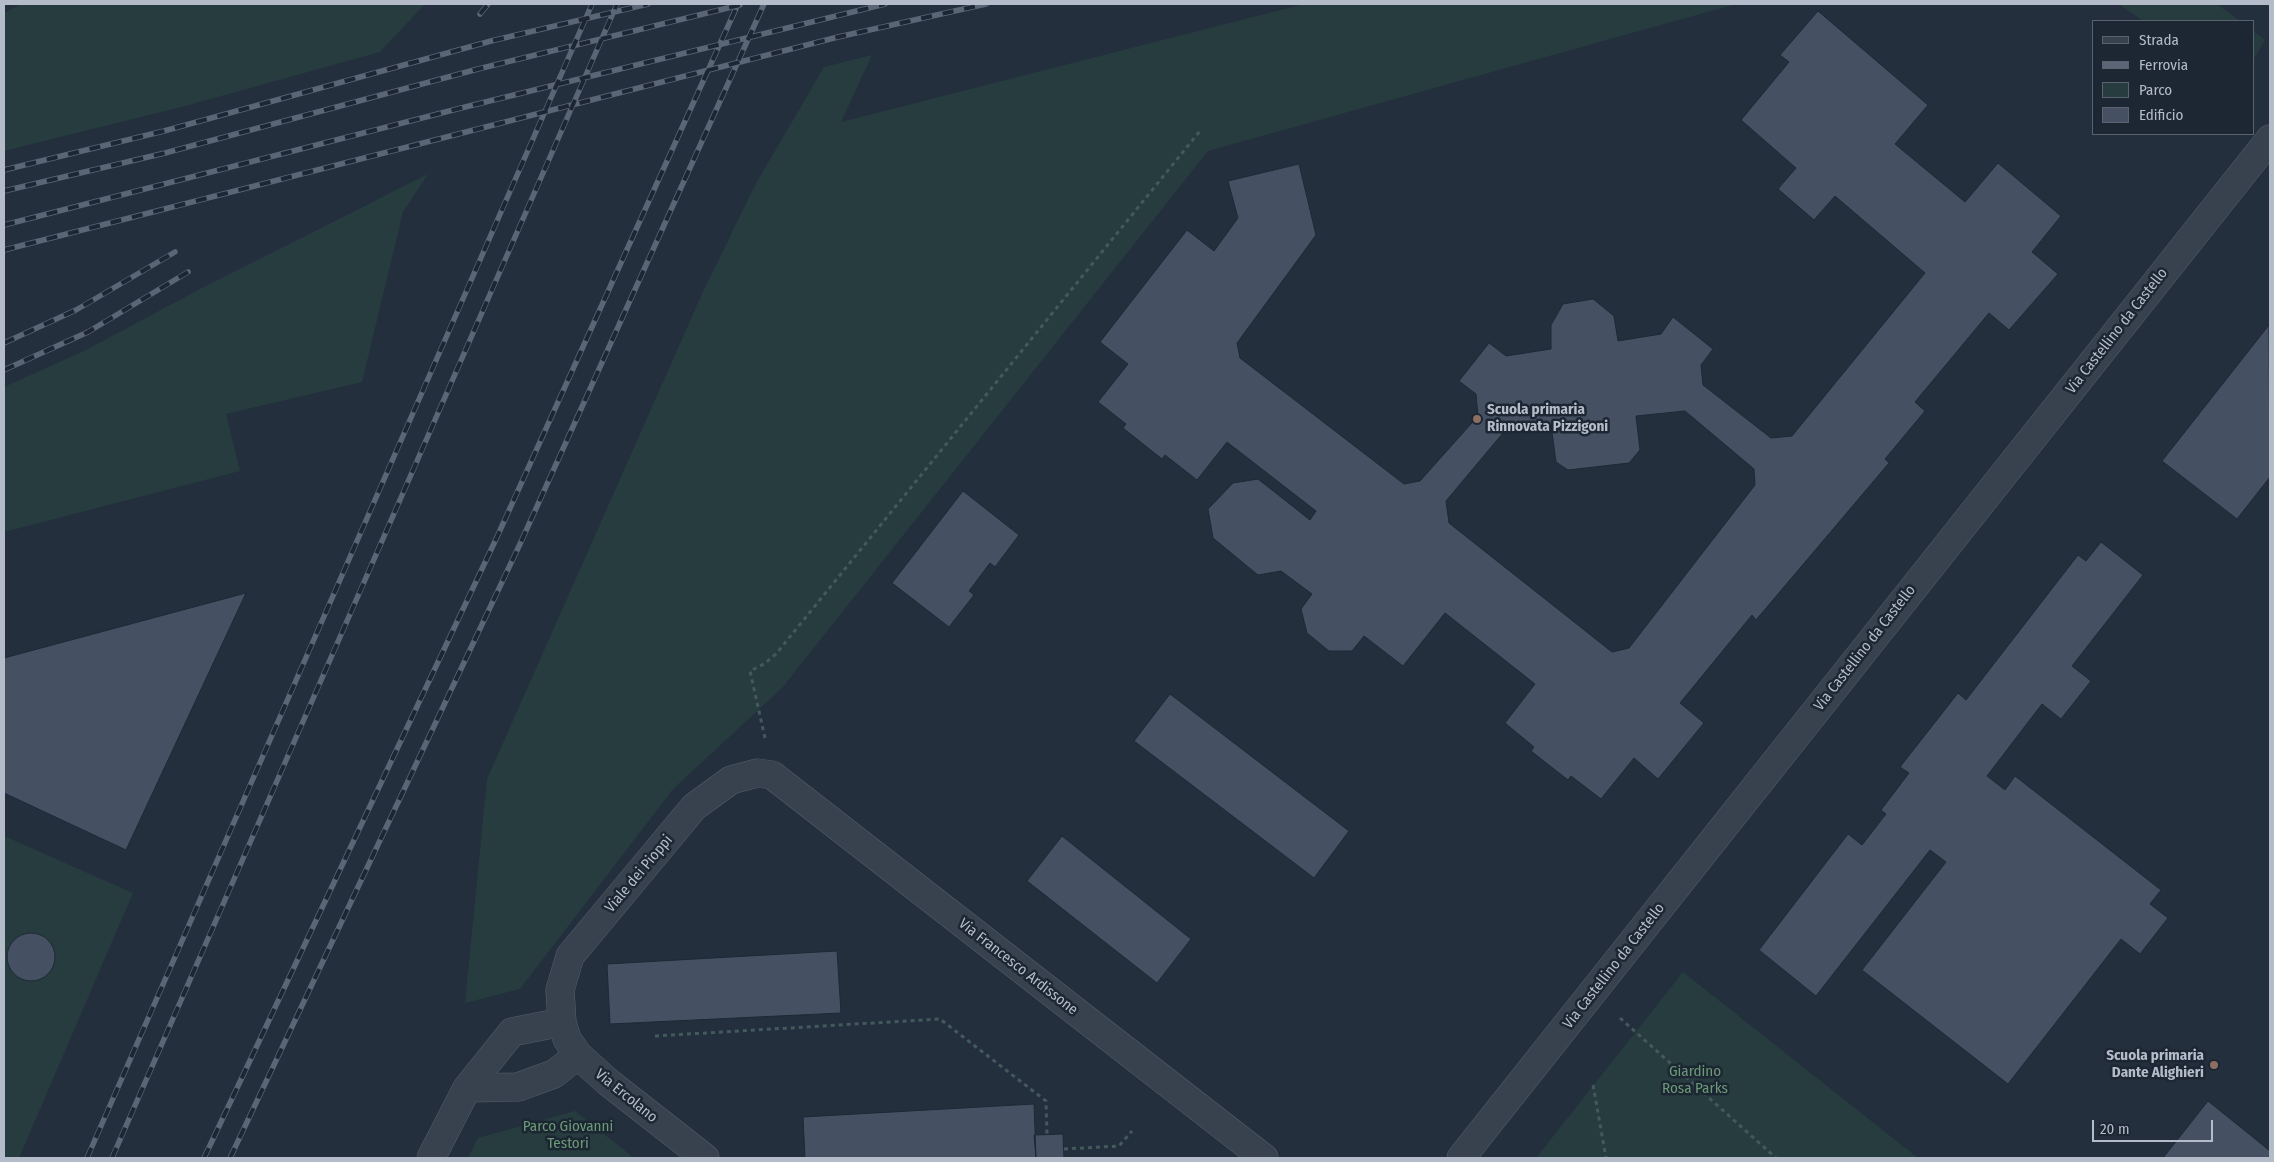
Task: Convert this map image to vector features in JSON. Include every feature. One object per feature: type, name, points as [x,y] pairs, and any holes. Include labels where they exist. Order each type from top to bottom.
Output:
[{"type":"street","name":"Via Castellino da Castello","points":[[1461,1158],[2270,139]]},
{"type":"street","name":"Viale dei Pioppi","points":[[562,1022],[560,990],[570,956],[694,807],[731,780],[757,772],[772,775]]},
{"type":"street","name":"Via Francesco Ardissone","points":[[772,775],[1264,1158]]},
{"type":"street","name":"Via Ercolano","points":[[562,1022],[567,1039],[578,1055],[608,1082],[705,1158]]},
{"type":"street","points":[[431,1158],[467,1088],[512,1032],[562,1022]]},
{"type":"street","points":[[467,1088],[518,1087],[554,1074],[578,1055]]},
{"type":"path","points":[[772,775],[750,671],[764,664],[776,654],[1200,131]]},
{"type":"path","points":[[1620,1018],[1776,1158]]},
{"type":"path","points":[[655,1036],[940,1020],[1046,1101],[1047,1134]]},
{"type":"path","points":[[1593,1085],[1606,1158]]},
{"type":"path","points":[[1064,1149],[1119,1146],[1132,1130]]},
{"type":"green space","points":[[21,4],[425,4],[380,52],[185,106],[4,151],[4,13]]},
{"type":"green space","points":[[1304,4],[1736,4],[1208,151],[782,688],[673,789],[520,989],[465,1003],[487,779],[702,294],[754,187],[824,67],[872,55],[841,122]]},
{"type":"green space","points":[[2119,4],[2217,4],[2239,20],[2142,20]]},
{"type":"green space","points":[[2254,32],[2265,40],[2254,58]]},
{"type":"green space","points":[[428,174],[403,212],[362,382],[226,414],[240,471],[4,532],[4,387],[86,350],[200,289]]},
{"type":"green space","points":[[4,836],[133,893],[19,1158],[4,1158]]},
{"type":"green space","name":"Giardino Rosa Parks","points":[[1683,972],[1918,1158],[1536,1158]]},
{"type":"green space","name":"Parco Giovanni Testori","points":[[575,1111],[634,1158],[468,1158],[478,1138]]},
{"type":"building","points":[[1818,11],[1928,105],[1895,144],[1965,202],[1998,163],[2061,216],[2032,252],[2058,274],[2009,330],[1989,313],[1915,402],[1925,411],[1885,459],[1889,463],[1756,620],[1752,615],[1680,703],[1704,723],[1658,779],[1634,758],[1601,799],[1571,776],[1568,780],[1531,751],[1534,747],[1505,723],[1535,684],[1445,613],[1403,666],[1364,636],[1352,651],[1329,651],[1307,633],[1301,609],[1312,594],[1281,571],[1258,575],[1213,538],[1208,509],[1233,483],[1258,479],[1310,520],[1316,511],[1227,442],[1197,480],[1165,455],[1162,459],[1123,428],[1126,424],[1098,402],[1128,364],[1100,342],[1187,230],[1214,251],[1238,218],[1228,181],[1299,164],[1316,235],[1237,343],[1240,358],[1404,484],[1420,481],[1478,416],[1476,394],[1459,381],[1489,343],[1506,356],[1551,349],[1551,325],[1563,304],[1593,299],[1614,316],[1618,341],[1661,334],[1673,317],[1713,349],[1701,365],[1703,385],[1771,438],[1792,436],[1925,273],[1835,196],[1814,220],[1778,189],[1796,168],[1741,120],[1789,62],[1780,55]],"holes":[[[1685,411],[1754,469],[1755,485],[1629,648],[1612,652],[1449,523],[1446,501],[1503,433],[1551,425],[1556,462],[1568,470],[1629,463],[1640,450],[1636,416]]]},
{"type":"building","points":[[2269,325],[2270,477],[2237,519],[2162,461]]},
{"type":"building","points":[[963,491],[1019,535],[995,567],[990,563],[969,591],[974,595],[949,627],[892,583]]},
{"type":"building","points":[[2101,542],[2143,575],[2072,666],[2091,681],[2061,719],[2042,704],[1987,776],[2005,790],[2015,776],[2161,890],[2150,904],[2168,918],[2140,954],[2121,939],[2008,1084],[1862,970],[1946,862],[1930,850],[1816,996],[1759,950],[1848,834],[1862,845],[1886,814],[1881,810],[1909,773],[1900,767],[1958,693],[1966,700],[2078,555],[2086,561]]},
{"type":"building","points":[[246,593],[126,850],[4,793],[4,658]]},
{"type":"building","points":[[1170,694],[1349,831],[1314,878],[1134,741]]},
{"type":"building","points":[[1062,836],[1191,939],[1157,983],[1027,881]]},
{"type":"building","points":[[26,933],[36,933],[45,937],[51,943],[54,948],[54,966],[45,977],[36,981],[26,981],[17,977],[11,971],[7,962],[7,952],[11,943],[17,937]]},
{"type":"building","points":[[837,951],[841,1013],[610,1024],[607,964]]},
{"type":"building","points":[[2208,1101],[2270,1151],[2269,1158],[2163,1158]]},
{"type":"building","points":[[1034,1104],[1036,1158],[805,1158],[803,1117]]},
{"type":"building","points":[[1063,1134],[1064,1158],[1036,1158],[1034,1135]]},
{"type":"railway","points":[[480,14],[488,4]]},
{"type":"railway","points":[[87,1158],[592,4]]},
{"type":"railway","points":[[112,1158],[617,4]]},
{"type":"railway","points":[[4,170],[164,131],[491,41],[648,4]]},
{"type":"railway","points":[[204,1158],[497,537],[738,4]]},
{"type":"railway","points":[[230,1158],[520,544],[764,4]]},
{"type":"railway","points":[[4,225],[461,108],[885,4]]},
{"type":"railway","points":[[4,250],[838,37],[986,4]]},
{"type":"railway","points":[[4,191],[165,153],[478,69],[740,5]]},
{"type":"railway","points":[[4,343],[76,310],[175,252]]},
{"type":"railway","points":[[4,370],[88,332],[188,272]]},
{"type":"place","name":"Scuola primaria Rinnovata Pizzigoni","points":[[1477,419]]},
{"type":"place","name":"Scuola primaria Dante Alighieri","points":[[2214,1065]]}]
